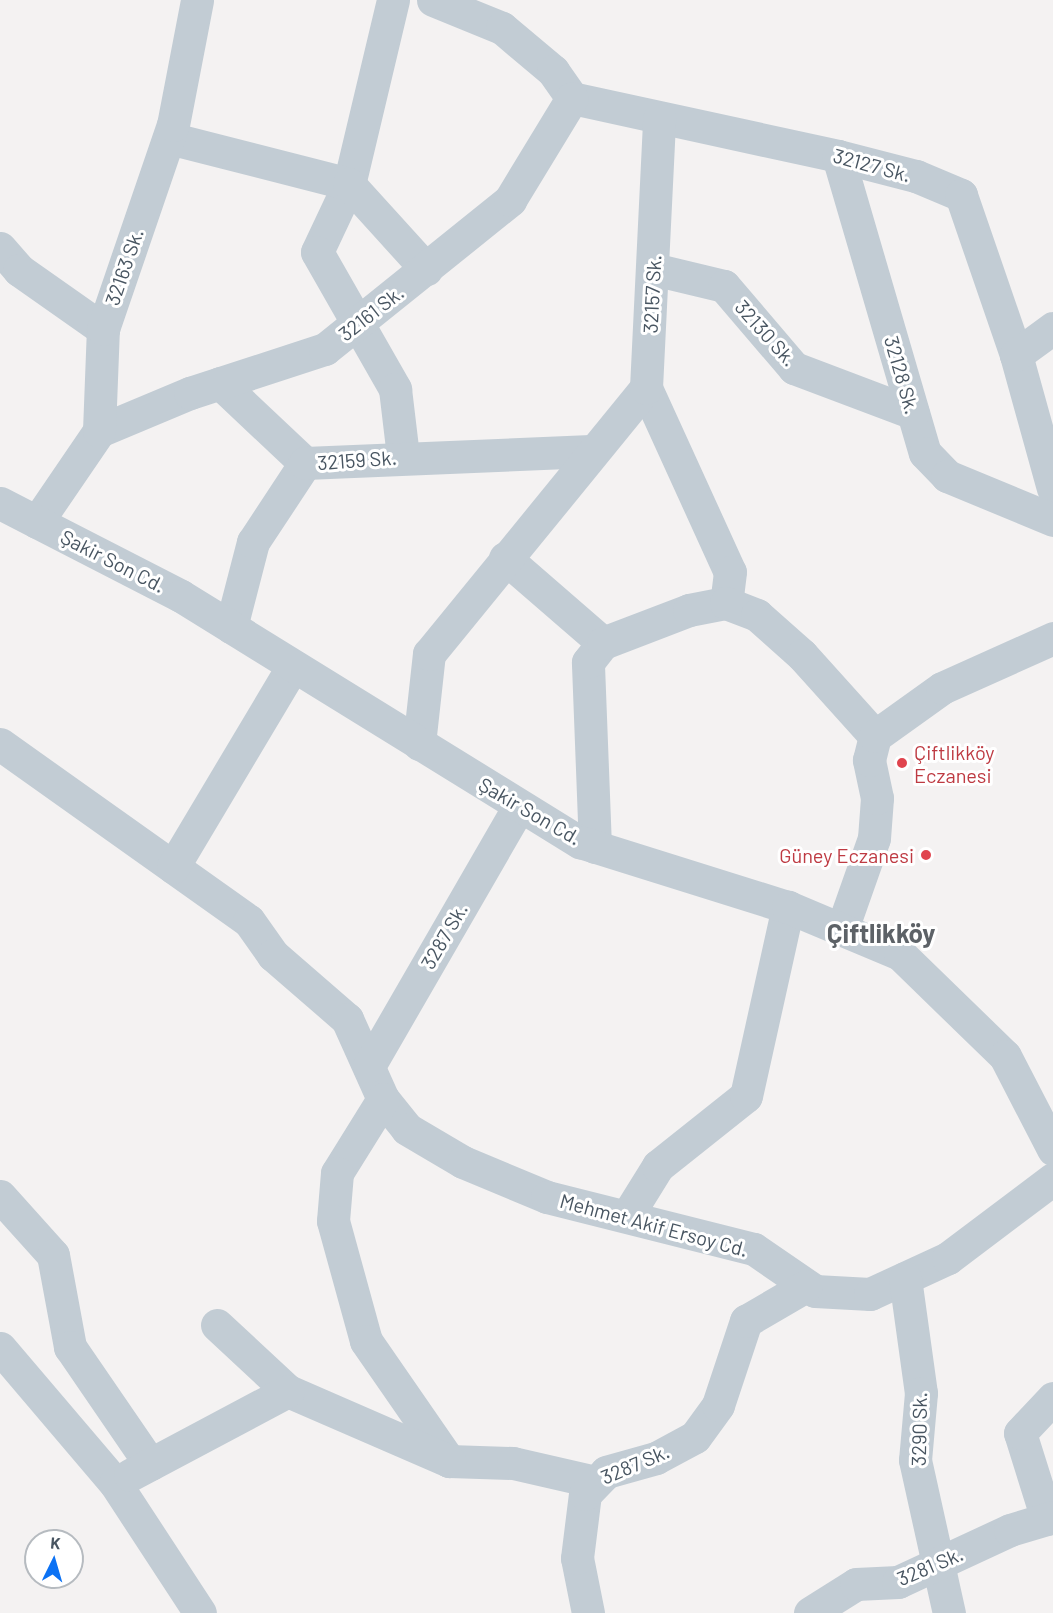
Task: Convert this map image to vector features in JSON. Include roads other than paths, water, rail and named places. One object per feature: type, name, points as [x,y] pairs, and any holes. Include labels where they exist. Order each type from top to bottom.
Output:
[{"type":"street","name":"32163 Sk.","points":[[99,431],[103,329],[169,138],[197,0]]},
{"type":"street","points":[[393,0],[349,184],[317,252],[395,389],[403,456]]},
{"type":"street","points":[[433,0],[502,28],[553,71],[572,98]]},
{"type":"street","name":"32127 Sk.","points":[[572,98],[659,118],[710,124],[916,176],[961,195],[1016,354],[1053,488]]},
{"type":"street","name":"32161 Sk.","points":[[99,431],[220,383],[325,349],[510,200],[572,98]]},
{"type":"street","name":"32157 Sk.","points":[[646,388],[659,118]]},
{"type":"street","points":[[169,138],[349,184],[426,269]]},
{"type":"street","name":"32128 Sk.","points":[[838,156],[925,453],[947,476],[1053,520]]},
{"type":"street","points":[[0,248],[19,270],[103,329]]},
{"type":"street","name":"32130 Sk.","points":[[653,269],[724,286],[794,368],[914,413]]},
{"type":"street","points":[[1016,354],[1053,328]]},
{"type":"street","points":[[220,383],[305,463]]},
{"type":"street","points":[[418,744],[429,654],[591,451],[646,388],[730,572],[726,603]]},
{"type":"street","points":[[37,522],[99,431]]},
{"type":"street","name":"32159 Sk.","points":[[231,627],[253,542],[305,463],[403,456],[591,451]]},
{"type":"street","name":"Şakir Son Cd.","points":[[0,503],[231,627],[519,806],[595,847],[788,907],[900,954],[1005,1056],[1053,1149]]},
{"type":"street","points":[[505,558],[603,643]]},
{"type":"street","points":[[595,847],[588,662],[603,643],[689,610],[726,603],[757,615],[802,655],[875,736]]},
{"type":"street","points":[[842,929],[874,837],[877,798],[869,760],[875,736],[942,688],[1053,638]]},
{"type":"street","points":[[173,867],[293,666]]},
{"type":"street","name":"Mehmet Akif Ersoy Cd.","points":[[4,754],[173,867],[249,921],[273,955],[347,1019],[383,1099],[407,1129],[463,1162],[547,1197],[754,1249],[815,1292],[870,1294],[948,1258],[1053,1179]]},
{"type":"street","name":"3287 Sk.","points":[[369,1066],[519,806]]},
{"type":"street","points":[[627,1216],[657,1166],[746,1096],[788,907]]},
{"type":"street","points":[[383,1099],[338,1173],[333,1221],[366,1341],[449,1461]]},
{"type":"street","points":[[0,1196],[53,1255],[70,1347],[150,1464]]},
{"type":"street","name":"3290 Sk.","points":[[905,1278],[921,1394],[915,1460],[925,1514],[942,1562],[949,1613]]},
{"type":"street","name":"3287 Sk.","points":[[217,1325],[288,1391],[449,1461],[513,1463],[596,1482],[606,1472],[656,1458],[695,1437],[718,1405],[746,1321],[806,1286]]},
{"type":"street","points":[[0,1348],[116,1483],[201,1613]]},
{"type":"street","points":[[116,1483],[288,1391]]},
{"type":"street","points":[[1050,1518],[1020,1433],[1053,1398]]},
{"type":"street","points":[[588,1613],[578,1558],[585,1494],[596,1482]]},
{"type":"street","name":"3281 Sk.","points":[[810,1613],[856,1584],[898,1582],[1050,1518]]},
{"type":"place","name":"Çiftlikköy Eczanesi","points":[[902,763]]},
{"type":"place","name":"Güney Eczanesi","points":[[926,855]]},
{"type":"district","name":"Çiftlikköy","points":[[881,933]]}]
